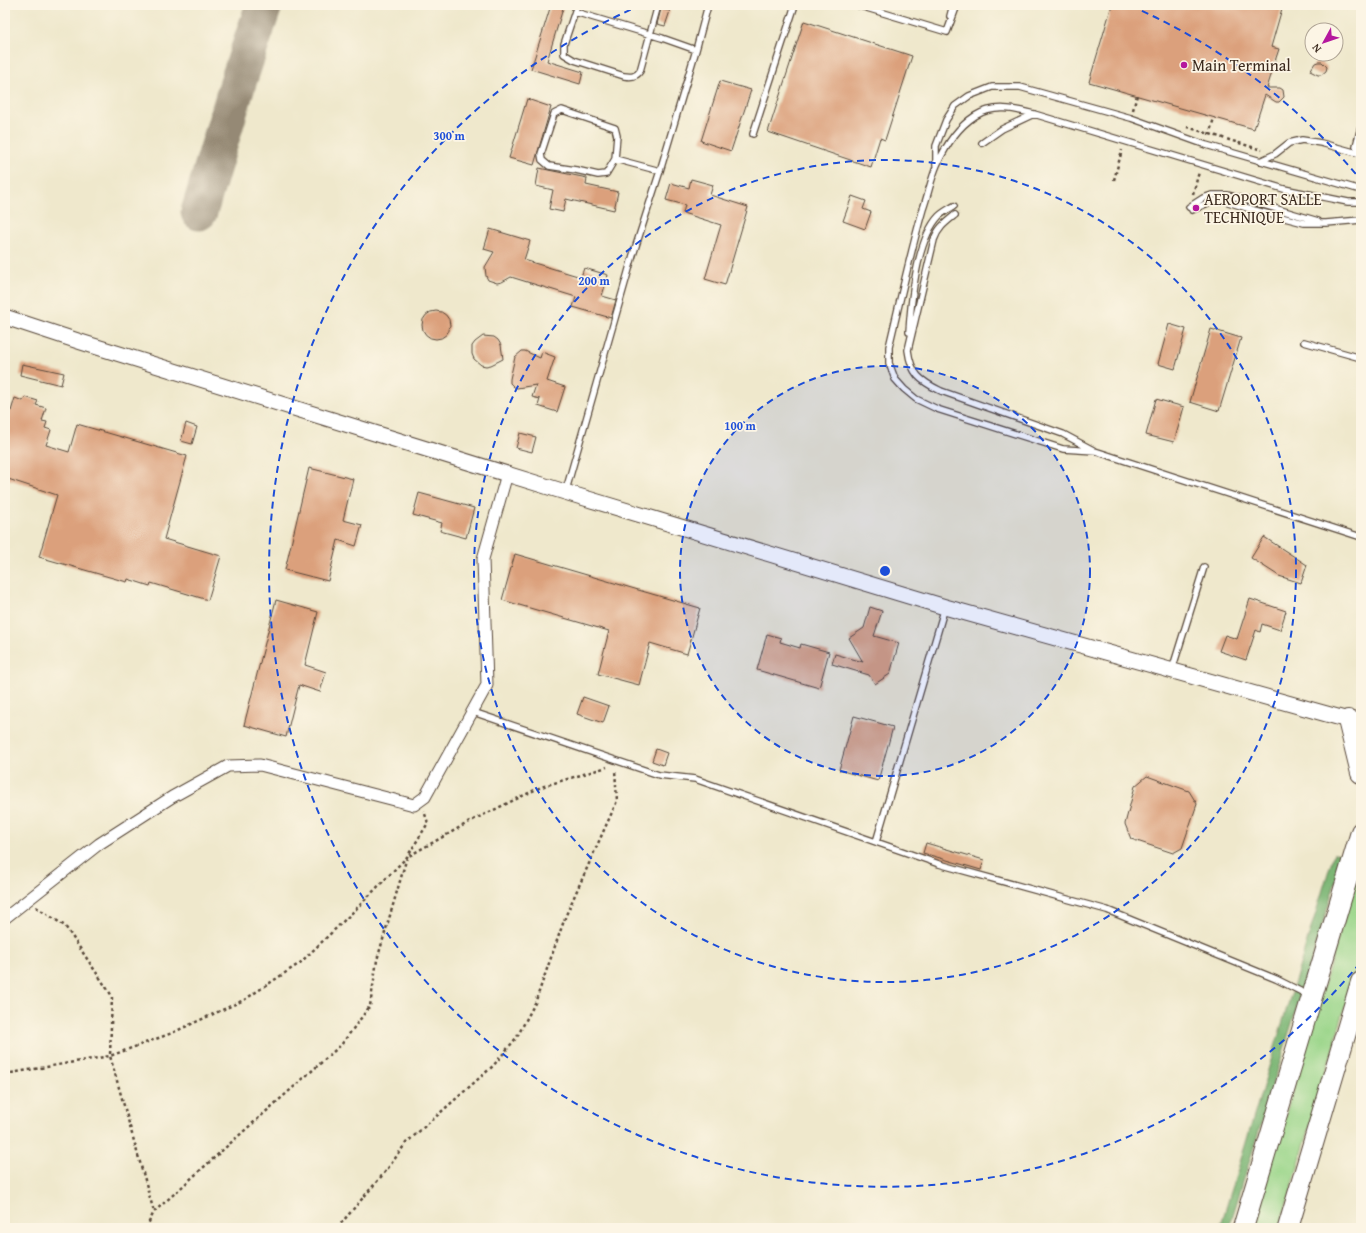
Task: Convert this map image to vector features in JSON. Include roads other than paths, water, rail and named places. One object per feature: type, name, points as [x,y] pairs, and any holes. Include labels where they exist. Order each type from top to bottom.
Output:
[{"type":"highway","points":[[1358,719],[1361,773]]},
{"type":"highway","points":[[1243,1228],[1361,832]]},
{"type":"highway","points":[[1288,1228],[1361,982]]},
{"type":"street","points":[[5,317],[88,345],[945,607],[1172,670],[1358,719]]},
{"type":"street","points":[[5,918],[99,844],[172,797],[228,766],[260,765],[414,805],[425,797],[487,685],[483,559],[507,474]]},
{"type":"lane","points":[[577,5],[564,44],[564,54],[574,60],[631,77],[637,75],[640,71],[658,5]]},
{"type":"lane","points":[[565,492],[633,255],[660,171],[708,5]]},
{"type":"lane","points":[[752,134],[795,5]]},
{"type":"lane","points":[[857,5],[947,32]]},
{"type":"lane","points":[[947,32],[952,5]]},
{"type":"lane","points":[[947,32],[957,5]]},
{"type":"lane","points":[[575,12],[650,34],[696,50]]},
{"type":"lane","points":[[936,167],[936,146],[946,120],[955,106],[969,96],[992,87],[1020,87],[1131,118],[1206,145],[1361,190]]},
{"type":"lane","points":[[1095,451],[1063,449],[937,409],[916,399],[895,379],[889,363],[888,347],[915,237],[936,167],[946,148],[960,130],[976,116],[992,109],[1014,108],[1284,189],[1348,202],[1361,202]]},
{"type":"lane","points":[[562,110],[616,128],[617,136],[615,159],[606,174],[598,175],[548,166],[542,160],[541,154],[554,114],[562,110]]},
{"type":"lane","points":[[982,143],[1002,129],[1034,114]]},
{"type":"lane","points":[[1361,127],[1356,146],[1361,154]]},
{"type":"lane","points":[[1260,161],[1275,154],[1290,143],[1302,140],[1321,143],[1361,154]]},
{"type":"lane","points":[[615,159],[660,171]]},
{"type":"lane","points":[[1190,209],[1203,198],[1212,195],[1227,195],[1243,198],[1326,223],[1361,220]]},
{"type":"lane","points":[[954,206],[939,216],[929,230],[923,246],[912,293],[908,350],[910,362],[916,374],[928,384],[942,391],[1063,434],[1095,451],[1361,537]]},
{"type":"lane","points":[[908,350],[934,240],[937,232],[943,224],[955,216]]},
{"type":"lane","points":[[1304,342],[1361,358]]},
{"type":"lane","points":[[1172,670],[1204,567]]},
{"type":"lane","points":[[876,842],[945,607]]},
{"type":"lane","points":[[472,712],[659,775],[695,779],[939,864],[1107,910],[1276,979],[1312,996]]},
{"type":"place","name":"Main Terminal","points":[[1184,65]]},
{"type":"place","name":"AEROPORT SALLE TECHNIQUE","points":[[1196,208]]}]
